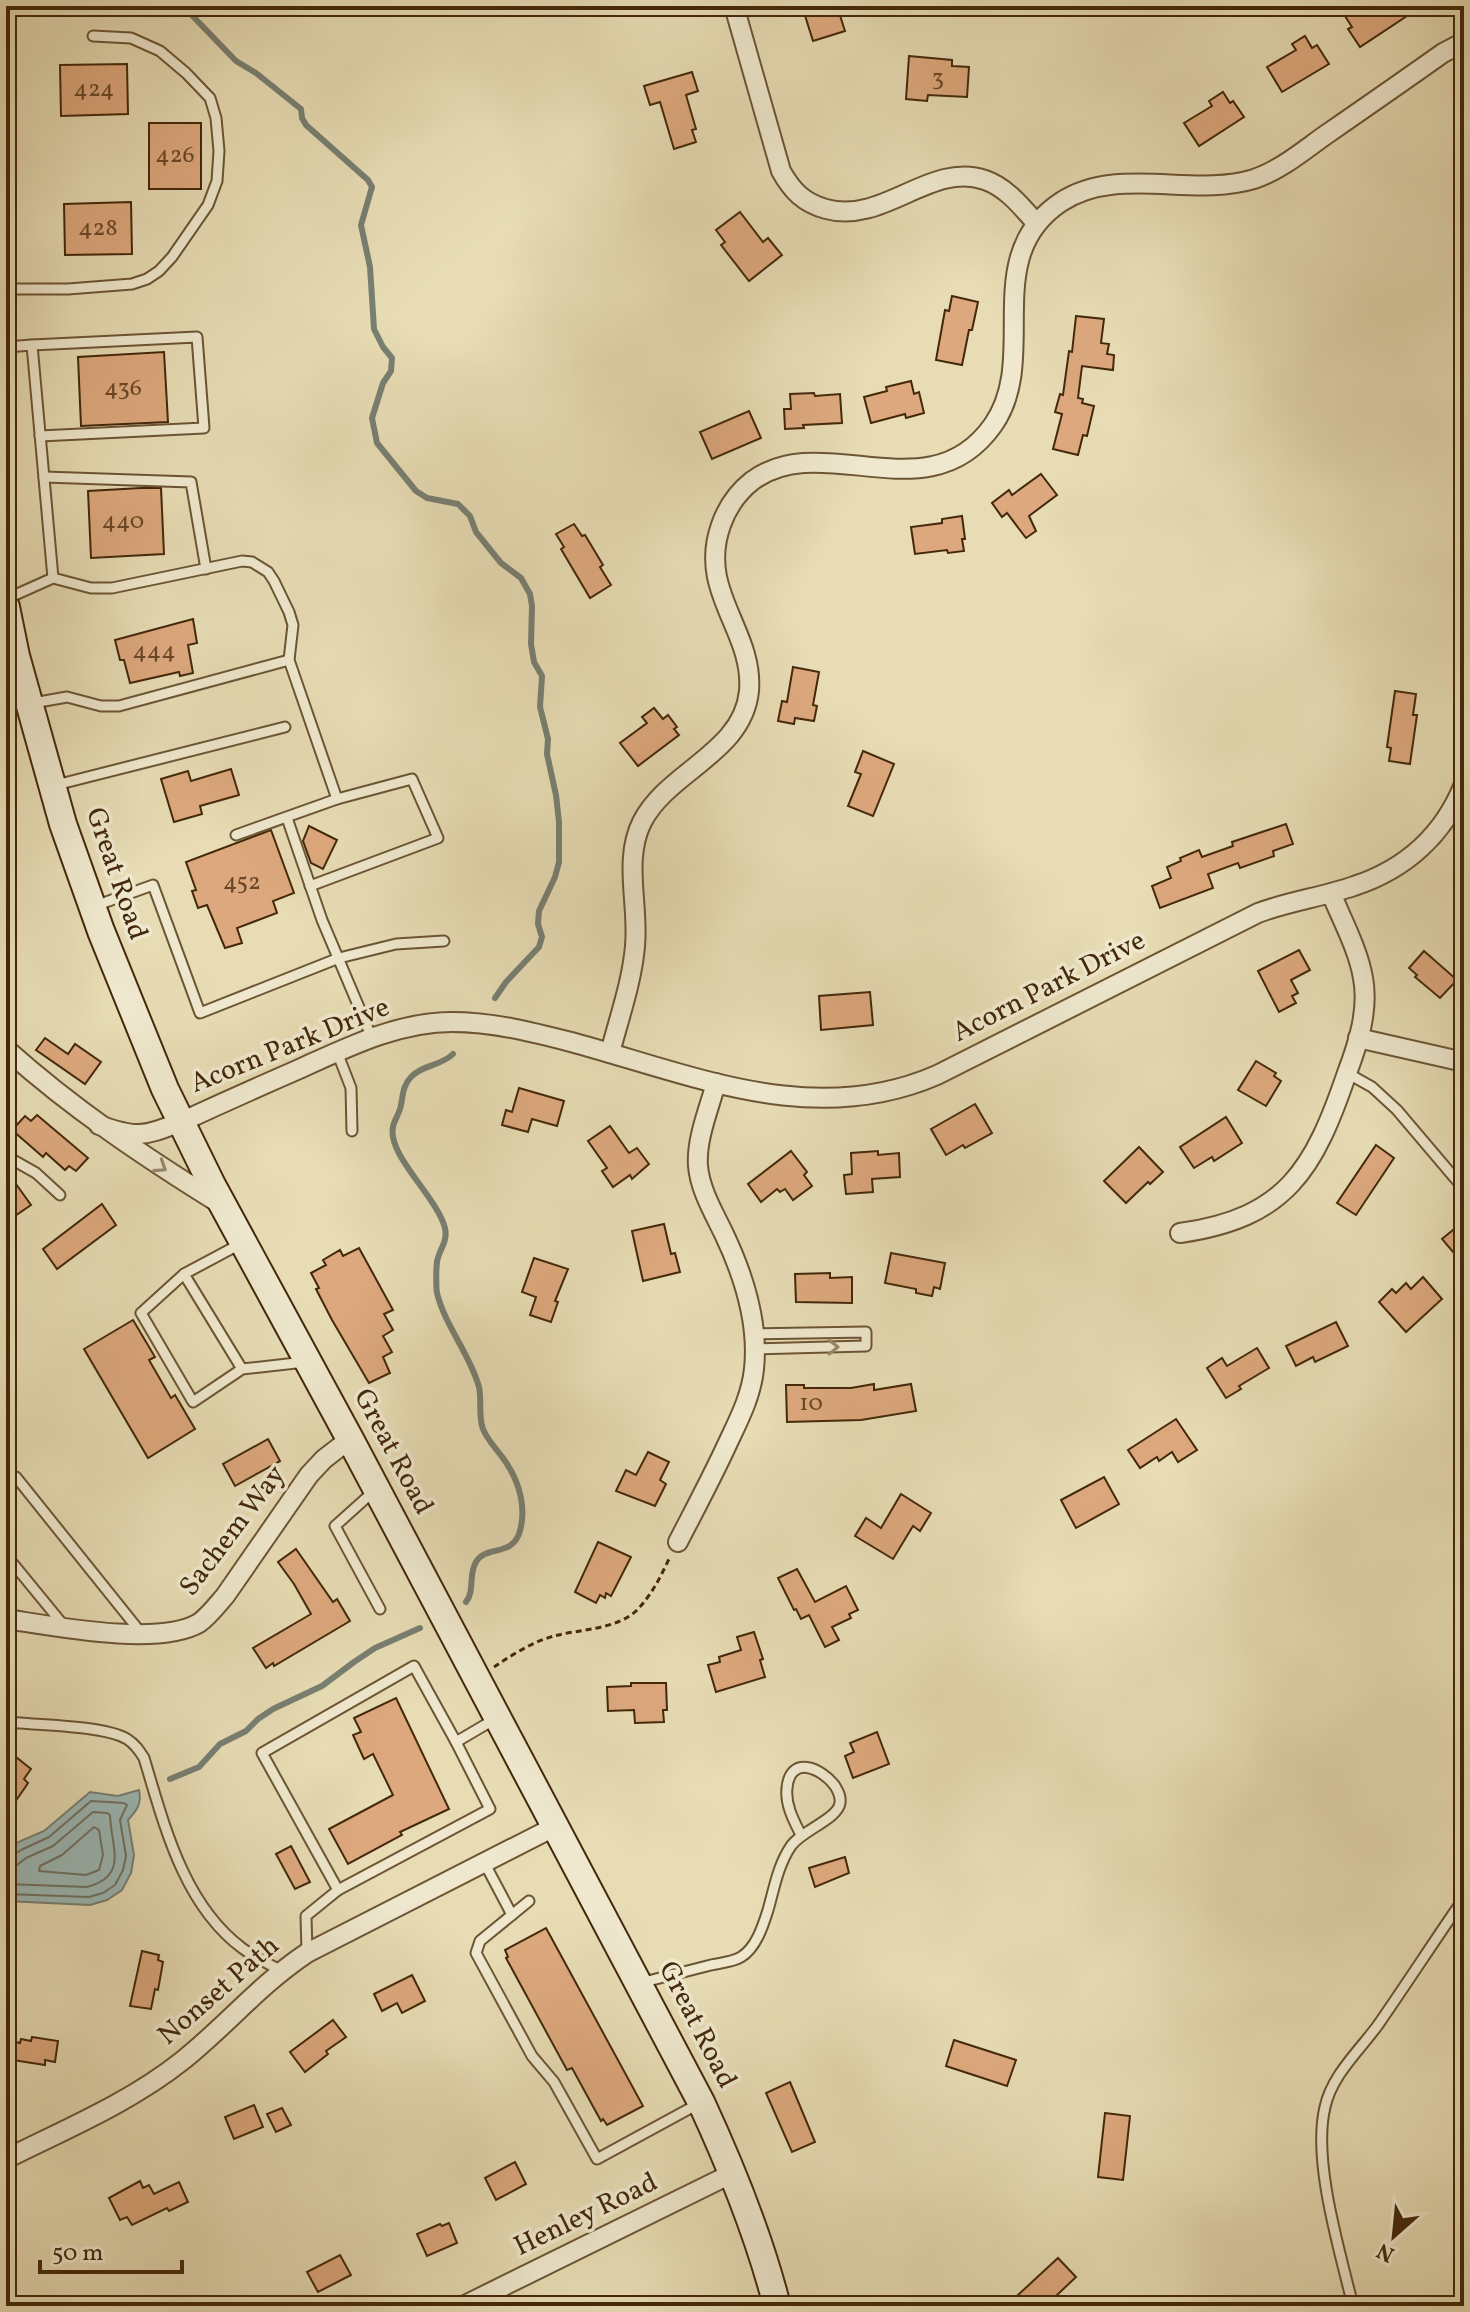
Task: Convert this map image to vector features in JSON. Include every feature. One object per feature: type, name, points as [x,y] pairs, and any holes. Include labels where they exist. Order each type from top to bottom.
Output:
[{"type":"main road","name":"Great Road","points":[[6,607],[16,656],[63,824],[138,1025],[181,1122],[701,2102],[755,2231],[777,2306]]},
{"type":"street","points":[[734,6],[781,171],[790,187],[803,200],[836,212],[853,213],[871,209],[951,177],[969,176],[987,180],[1003,190],[1036,223]]},
{"type":"street","points":[[610,1053],[635,951],[633,852],[637,835],[654,804],[666,791],[734,730],[749,693],[745,651],[725,606],[714,565],[717,538],[727,510],[738,494],[752,481],[782,466],[821,463],[916,469],[933,466],[964,453],[990,430],[1005,400],[1011,369],[1015,273],[1027,238],[1036,223],[1064,200],[1099,186],[1238,182],[1263,175],[1443,53],[1464,42]]},
{"type":"street","points":[[1464,539],[1464,563]]},
{"type":"street","name":"Acorn Park Drive","points":[[99,1125],[126,1135],[139,1136],[181,1122],[372,1038],[429,1023],[481,1023],[535,1032],[766,1094],[811,1099],[852,1098],[893,1091],[916,1084],[1258,913],[1376,878],[1414,855],[1441,827],[1464,784]]},
{"type":"street","points":[[1180,1233],[1224,1226],[1265,1205],[1295,1180],[1329,1125],[1358,1038],[1363,1016],[1364,979],[1331,893]]},
{"type":"street","points":[[1358,1038],[1464,1062]]},
{"type":"street","points":[[6,1049],[51,1089],[99,1125],[224,1207]]},
{"type":"street","points":[[678,1542],[746,1404],[754,1368],[748,1295],[733,1253],[707,1198],[698,1167],[698,1151],[716,1083]]},
{"type":"street","name":"Sachem Way","points":[[6,1619],[142,1634],[181,1630],[198,1623],[213,1611],[309,1475],[350,1439]]},
{"type":"street","name":"Nonset Path","points":[[6,2159],[110,2108],[158,2079],[207,2039],[280,1970],[307,1953],[556,1826]]},
{"type":"street","name":"Henley Road","points":[[463,2306],[733,2173]]},
{"type":"lane","points":[[6,289],[132,284],[147,279],[172,257],[208,205],[217,181],[219,151],[216,118],[210,98],[160,51],[131,38],[93,36]]},
{"type":"lane","points":[[6,347],[197,337],[204,428],[40,436]]},
{"type":"lane","points":[[32,345],[53,578]]},
{"type":"lane","points":[[44,477],[191,482],[206,569]]},
{"type":"lane","points":[[6,599],[53,578],[91,588],[112,588],[242,561],[252,562],[268,572],[282,595],[293,625],[289,660],[337,799]]},
{"type":"lane","points":[[29,704],[67,697],[101,706],[119,706],[289,660]]},
{"type":"lane","points":[[52,786],[285,727]]},
{"type":"lane","points":[[236,835],[337,799],[412,779],[438,838],[310,886]]},
{"type":"lane","points":[[287,818],[322,920],[372,1038]]},
{"type":"lane","points":[[92,907],[153,885],[200,1013],[339,958],[396,944],[444,941]]},
{"type":"lane","points":[[337,1052],[351,1088],[352,1131]]},
{"type":"lane","points":[[1347,1073],[1372,1087],[1397,1110],[1464,1189]]},
{"type":"lane","points":[[6,1156],[36,1173],[60,1195]]},
{"type":"lane","points":[[244,1242],[184,1274],[141,1313],[193,1402],[242,1369],[308,1362]]},
{"type":"lane","points":[[184,1274],[242,1369]]},
{"type":"lane","points":[[866,1332],[866,1346],[754,1342],[866,1332]]},
{"type":"lane","points":[[6,1486],[16,1477],[142,1634]]},
{"type":"lane","points":[[377,1489],[335,1526],[380,1609]]},
{"type":"lane","points":[[6,1555],[66,1627]]},
{"type":"lane","points":[[307,1953],[306,1916],[338,1890],[490,1809],[414,1666],[262,1753],[338,1890]]},
{"type":"lane","points":[[456,1742],[498,1717]]},
{"type":"lane","points":[[6,1722],[103,1731],[138,1748],[177,1859],[201,1903],[241,1948],[280,1970]]},
{"type":"lane","points":[[640,1983],[740,1958],[744,1954],[759,1934],[790,1847],[801,1835],[837,1810],[840,1802],[835,1786],[813,1767],[799,1768],[792,1774],[786,1789],[788,1806],[801,1835]]},
{"type":"lane","points":[[484,1862],[512,1915]]},
{"type":"lane","points":[[1353,2306],[1327,2186],[1321,2137],[1325,2104],[1341,2073],[1385,2015],[1464,1898]]},
{"type":"lane","points":[[529,1901],[480,1941],[478,1958],[532,2056],[554,2082],[597,2159],[701,2102]]},
{"type":"path","points":[[477,1678],[517,1652],[552,1637],[606,1625],[634,1613],[653,1590],[678,1542]]},
{"type":"water","points":[[139,1790],[138,1806],[128,1820],[134,1855],[131,1873],[122,1890],[107,1900],[90,1905],[6,1901],[6,1852],[16,1843],[44,1831],[90,1792],[118,1796]]},
{"type":"building","points":[[802,6],[837,6],[845,31],[813,41]]},
{"type":"building","points":[[1359,6],[1422,6],[1360,47],[1348,29],[1352,27],[1345,16]]},
{"type":"building","points":[[1305,36],[1312,48],[1317,45],[1329,64],[1282,92],[1267,67],[1296,50],[1292,44]]},
{"type":"building","points":[[909,56],[952,60],[952,66],[969,67],[967,97],[928,95],[927,101],[906,99]]},
{"type":"building","points":[[127,64],[128,114],[61,116],[60,65]]},
{"type":"building","points":[[692,72],[698,91],[686,95],[696,129],[692,130],[696,142],[674,149],[660,102],[650,105],[644,86]]},
{"type":"building","points":[[1223,92],[1244,117],[1199,146],[1184,123],[1212,106],[1209,101]]},
{"type":"building","points":[[149,123],[201,123],[201,189],[149,189]]},
{"type":"building","points":[[131,202],[132,254],[65,255],[64,204]]},
{"type":"building","points":[[740,212],[763,242],[768,238],[782,255],[749,281],[721,245],[725,242],[716,230]]},
{"type":"building","points":[[952,296],[978,302],[962,365],[936,360],[945,310],[949,311]]},
{"type":"building","points":[[1076,316],[1104,319],[1101,343],[1109,344],[1107,354],[1114,355],[1113,370],[1082,366],[1078,398],[1083,399],[1082,403],[1094,406],[1087,436],[1083,435],[1078,455],[1053,449],[1062,414],[1055,412],[1060,394],[1063,395]]},
{"type":"building","points":[[164,352],[168,422],[81,426],[78,357]]},
{"type":"building","points":[[911,381],[914,394],[919,392],[924,413],[906,418],[905,414],[871,423],[864,397]]},
{"type":"building","points":[[814,393],[815,396],[840,394],[842,423],[785,429],[784,409],[791,409],[790,394]]},
{"type":"building","points":[[749,411],[761,438],[712,459],[700,432]]},
{"type":"building","points":[[1041,474],[1057,495],[1029,516],[1036,531],[1026,538],[1007,513],[1002,517],[992,503],[1009,490],[1012,495]]},
{"type":"building","points":[[161,488],[164,554],[91,558],[88,491]]},
{"type":"building","points":[[962,516],[964,551],[915,554],[911,527],[942,523],[942,519]]},
{"type":"building","points":[[574,524],[582,536],[585,535],[611,585],[590,598],[561,549],[564,547],[556,534]]},
{"type":"building","points":[[193,619],[197,643],[188,645],[193,673],[180,676],[179,672],[130,683],[115,640]]},
{"type":"building","points":[[793,667],[819,672],[813,705],[817,706],[814,721],[795,718],[794,724],[778,721],[782,701],[787,702]]},
{"type":"building","points":[[1395,691],[1416,694],[1413,715],[1417,715],[1410,764],[1389,761],[1391,748],[1387,747]]},
{"type":"building","points":[[654,708],[663,719],[668,715],[679,735],[638,766],[620,743],[647,723],[642,717]]},
{"type":"building","points":[[863,751],[894,764],[873,816],[848,806],[861,774],[855,772]]},
{"type":"building","points":[[231,769],[239,795],[200,806],[202,814],[174,822],[161,779],[188,771],[191,781]]},
{"type":"building","points":[[1286,824],[1293,844],[1273,851],[1274,856],[1240,868],[1238,863],[1208,874],[1213,888],[1160,908],[1152,886],[1171,878],[1167,867],[1181,861],[1180,858],[1199,850],[1202,857],[1233,846],[1232,842]]},
{"type":"building","points":[[309,826],[337,840],[323,869],[311,863],[303,841]]},
{"type":"building","points":[[271,830],[294,893],[273,901],[277,913],[237,928],[242,943],[225,948],[207,905],[198,908],[192,891],[196,890],[186,862]]},
{"type":"building","points":[[1299,950],[1310,970],[1291,980],[1298,993],[1292,996],[1296,1003],[1279,1012],[1258,971]]},
{"type":"building","points":[[1424,951],[1457,980],[1440,998],[1409,968]]},
{"type":"building","points":[[870,992],[873,1025],[821,1030],[819,996]]},
{"type":"building","points":[[45,1038],[68,1054],[75,1044],[101,1062],[85,1084],[36,1050]]},
{"type":"building","points":[[1256,1061],[1276,1073],[1274,1076],[1281,1081],[1266,1106],[1238,1090]]},
{"type":"building","points":[[519,1088],[564,1101],[557,1126],[532,1119],[528,1132],[502,1125],[506,1110],[512,1112]]},
{"type":"building","points":[[975,1104],[992,1133],[946,1155],[931,1129]]},
{"type":"building","points":[[37,1115],[88,1158],[76,1171],[69,1166],[65,1170],[46,1153],[43,1157],[12,1130],[25,1116],[31,1121]]},
{"type":"building","points":[[1226,1117],[1242,1143],[1214,1161],[1212,1157],[1194,1168],[1180,1147]]},
{"type":"building","points":[[610,1126],[629,1153],[637,1148],[649,1164],[632,1179],[630,1175],[613,1187],[602,1171],[607,1168],[588,1141]]},
{"type":"building","points":[[1376,1145],[1394,1158],[1356,1215],[1337,1203]]},
{"type":"building","points":[[1139,1147],[1163,1172],[1126,1203],[1104,1181]]},
{"type":"building","points":[[791,1151],[807,1172],[804,1175],[812,1186],[793,1200],[785,1189],[780,1192],[777,1189],[761,1202],[748,1184]]},
{"type":"building","points":[[878,1151],[878,1155],[899,1153],[900,1177],[872,1179],[873,1192],[846,1194],[844,1175],[852,1174],[851,1153]]},
{"type":"building","points":[[16,1184],[31,1205],[6,1222],[6,1191]]},
{"type":"building","points":[[102,1204],[116,1225],[57,1269],[43,1249]]},
{"type":"building","points":[[1464,1221],[1464,1265],[1442,1239]]},
{"type":"building","points":[[664,1224],[671,1254],[675,1253],[680,1272],[643,1281],[632,1231]]},
{"type":"building","points":[[359,1248],[393,1310],[384,1314],[393,1330],[383,1336],[392,1352],[383,1357],[390,1373],[369,1383],[332,1320],[311,1273],[326,1265],[323,1260],[340,1250],[343,1256]]},
{"type":"building","points":[[891,1253],[945,1263],[940,1289],[934,1287],[932,1296],[916,1293],[916,1289],[885,1283]]},
{"type":"building","points":[[534,1258],[568,1269],[555,1301],[558,1302],[551,1322],[530,1315],[536,1297],[522,1292]]},
{"type":"building","points":[[830,1273],[830,1278],[852,1277],[852,1303],[796,1302],[795,1274]]},
{"type":"building","points":[[1423,1277],[1442,1299],[1406,1332],[1379,1302],[1392,1289],[1396,1293],[1406,1283],[1411,1289]]},
{"type":"building","points":[[133,1320],[155,1357],[149,1360],[171,1398],[175,1395],[195,1429],[148,1458],[84,1349]]},
{"type":"building","points":[[1336,1322],[1348,1346],[1315,1362],[1313,1357],[1296,1366],[1286,1346]]},
{"type":"building","points":[[1257,1348],[1269,1368],[1239,1386],[1241,1389],[1226,1398],[1207,1368],[1222,1358],[1227,1366]]},
{"type":"building","points":[[874,1384],[874,1390],[911,1384],[916,1411],[861,1420],[787,1422],[786,1385],[851,1388]]},
{"type":"building","points":[[1176,1419],[1197,1450],[1178,1462],[1172,1452],[1140,1468],[1128,1450]]},
{"type":"building","points":[[268,1439],[280,1461],[235,1486],[223,1464]]},
{"type":"building","points":[[648,1452],[669,1462],[660,1480],[666,1484],[655,1506],[616,1491],[626,1470],[636,1475]]},
{"type":"building","points":[[1104,1477],[1119,1504],[1076,1528],[1061,1500]]},
{"type":"building","points":[[901,1494],[931,1513],[920,1531],[913,1526],[893,1559],[855,1536],[866,1518],[881,1528]]},
{"type":"building","points":[[598,1542],[631,1557],[611,1596],[606,1593],[605,1598],[600,1595],[596,1603],[575,1592]]},
{"type":"building","points":[[296,1549],[333,1602],[337,1599],[350,1621],[266,1668],[253,1648],[311,1614],[278,1562]]},
{"type":"building","points":[[797,1569],[815,1602],[846,1586],[858,1610],[849,1614],[851,1618],[832,1627],[839,1640],[825,1647],[809,1615],[801,1619],[794,1610],[778,1578]]},
{"type":"building","points":[[754,1632],[765,1677],[716,1692],[708,1665],[720,1662],[719,1657],[741,1650],[737,1637]]},
{"type":"building","points":[[631,1683],[666,1683],[664,1722],[635,1723],[634,1710],[608,1711],[607,1687],[631,1686]]},
{"type":"building","points":[[396,1698],[449,1809],[400,1832],[402,1835],[348,1864],[329,1829],[393,1795],[373,1754],[364,1759],[353,1735],[361,1732],[354,1718]]},
{"type":"building","points":[[877,1732],[889,1764],[853,1778],[845,1756],[854,1752],[850,1743]]},
{"type":"building","points":[[6,1749],[31,1769],[24,1779],[28,1783],[15,1802],[6,1794]]},
{"type":"building","points":[[291,1846],[310,1882],[295,1889],[276,1854]]},
{"type":"building","points":[[845,1857],[849,1873],[815,1887],[809,1868]]},
{"type":"building","points":[[546,1928],[643,2106],[607,2125],[603,2119],[601,2121],[572,2068],[567,2070],[506,1958],[505,1950]]},
{"type":"building","points":[[142,1951],[159,1955],[158,1960],[163,1962],[151,2009],[130,2006]]},
{"type":"building","points":[[412,1975],[425,2001],[402,2013],[397,2003],[382,2011],[374,1994]]},
{"type":"building","points":[[333,2020],[346,2037],[305,2072],[290,2052]]},
{"type":"building","points":[[32,2037],[58,2041],[55,2062],[45,2060],[45,2065],[6,2059],[6,2040],[20,2043],[21,2039],[31,2041]]},
{"type":"building","points":[[954,2040],[1016,2060],[1007,2086],[946,2066]]},
{"type":"building","points":[[790,2082],[815,2142],[792,2152],[766,2093]]},
{"type":"building","points":[[254,2105],[263,2127],[234,2139],[225,2117]]},
{"type":"building","points":[[282,2108],[291,2125],[276,2132],[267,2114]]},
{"type":"building","points":[[1105,2113],[1130,2116],[1123,2180],[1098,2177]]},
{"type":"building","points":[[515,2162],[526,2184],[496,2200],[485,2178]]},
{"type":"building","points":[[140,2181],[143,2188],[149,2185],[154,2194],[179,2182],[188,2202],[169,2211],[167,2208],[132,2225],[127,2217],[120,2220],[109,2198]]},
{"type":"building","points":[[449,2223],[457,2243],[427,2256],[417,2234]]},
{"type":"building","points":[[340,2255],[351,2275],[318,2292],[307,2272]]},
{"type":"building","points":[[1058,2258],[1076,2277],[1057,2295],[1066,2306],[1006,2306]]},
{"type":"waterway","points":[[183,6],[236,61],[301,109],[306,125],[368,180],[372,187],[361,225],[370,267],[374,329],[392,358],[391,371],[383,383],[372,418],[377,443],[416,491],[427,498],[458,504],[470,516],[476,532],[501,563],[521,578],[530,594],[531,644],[534,662],[542,676],[540,707],[556,795],[559,862],[539,911],[538,924],[542,937],[539,947],[495,998]]},
{"type":"waterway","points":[[453,1054],[415,1073],[408,1080],[394,1124],[393,1138],[397,1150],[433,1203],[445,1228],[437,1262],[437,1293],[475,1375],[480,1392],[483,1429],[512,1472],[521,1498],[519,1534],[510,1546],[486,1554],[476,1562],[466,1602]]},
{"type":"waterway","points":[[170,1779],[199,1767],[220,1744],[246,1731],[273,1709],[322,1686],[375,1648],[420,1628]]}]
